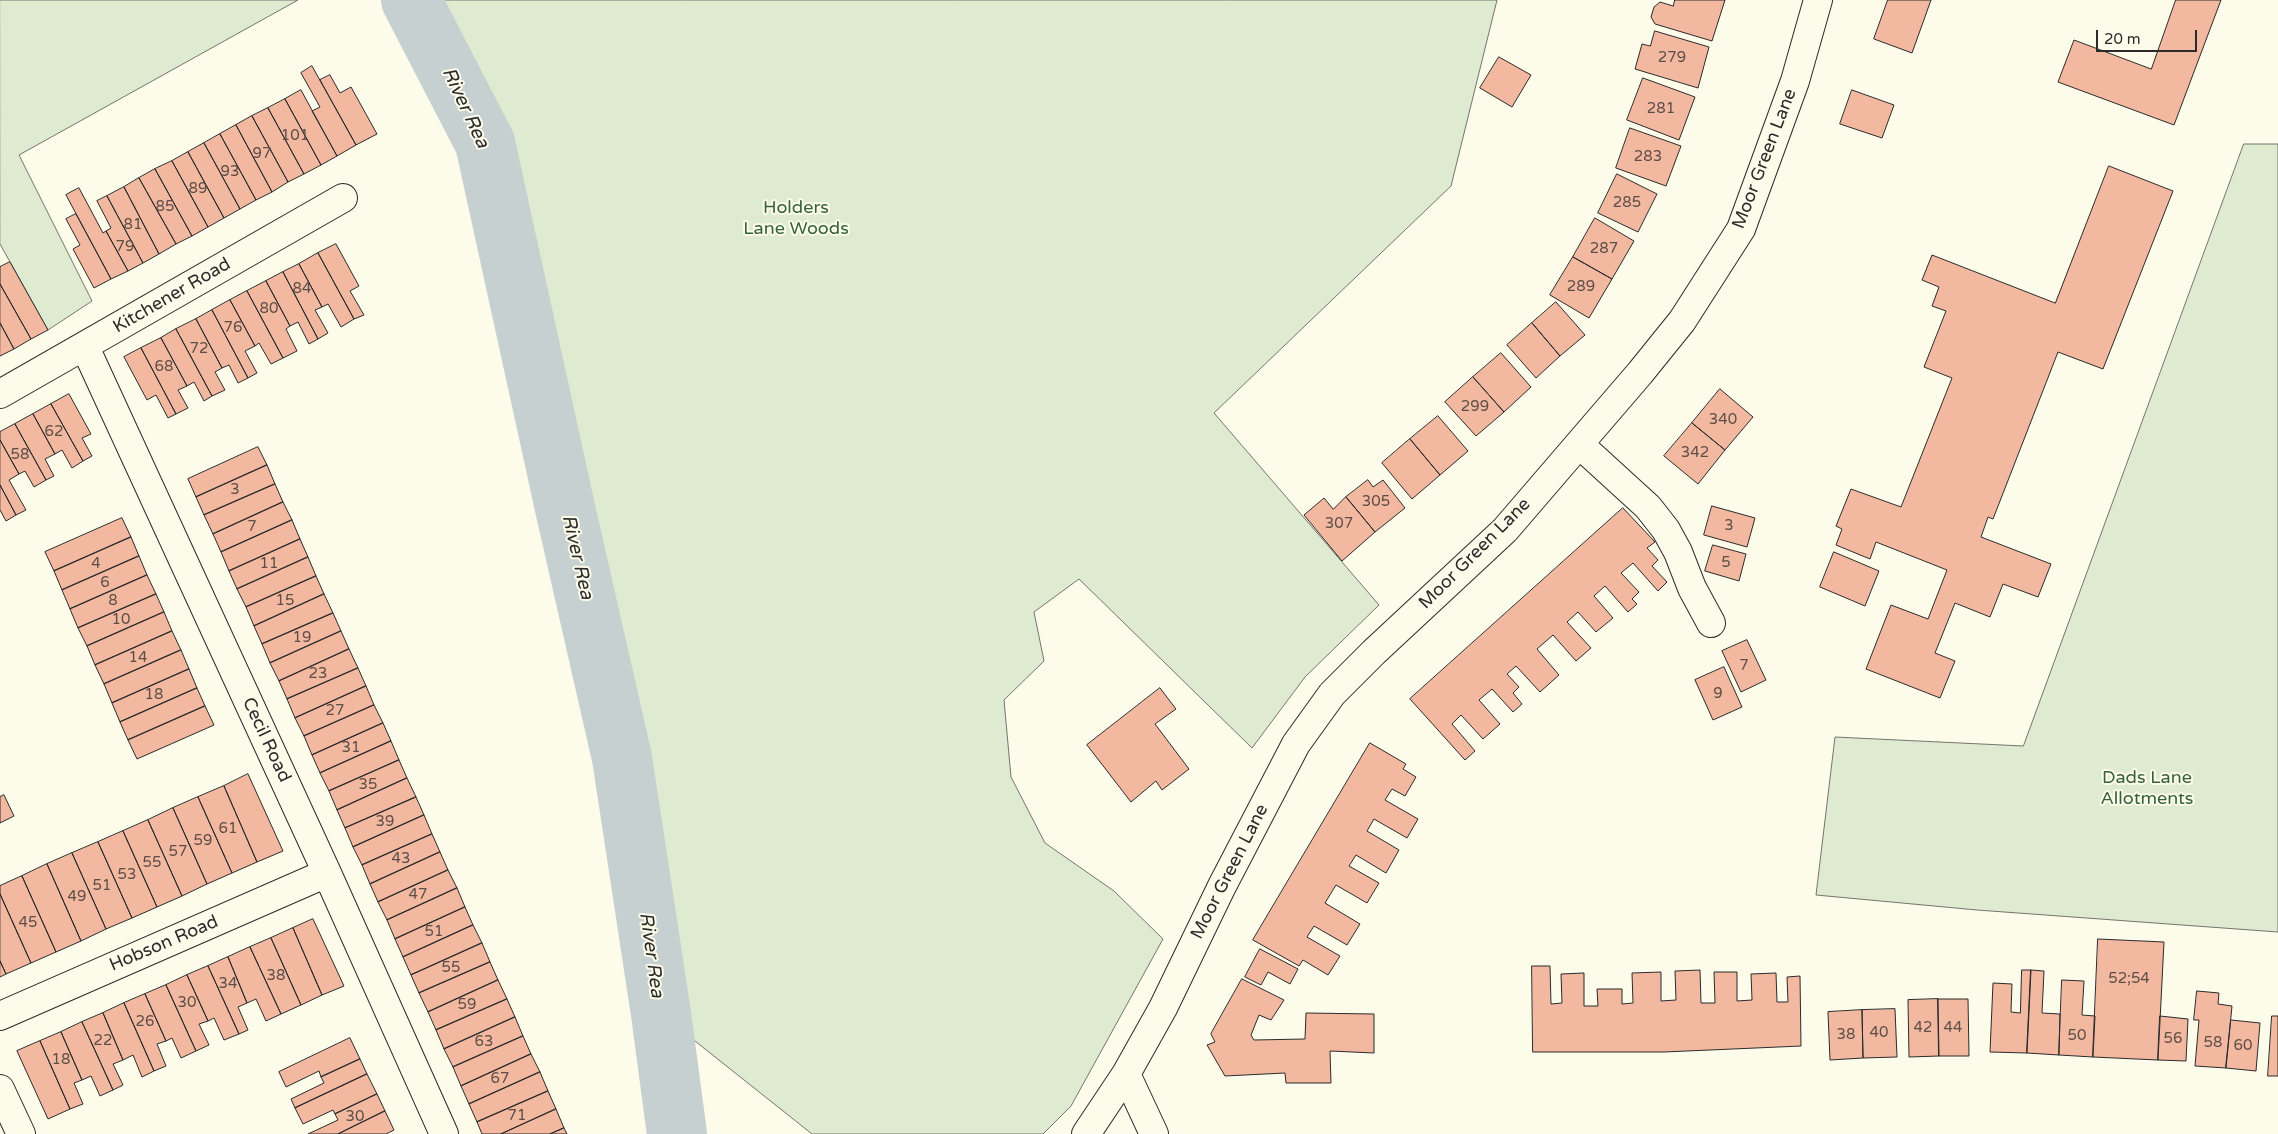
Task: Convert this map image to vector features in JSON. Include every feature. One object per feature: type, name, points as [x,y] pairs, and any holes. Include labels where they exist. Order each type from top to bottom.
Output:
[{"type":"street","name":"Moor Green Lane","points":[[1086,1134],[1126,1074],[1163,1008],[1222,886],[1296,744],[1332,694],[1374,652],[1505,530],[1682,321],[1741,229],[1794,81],[1818,0]]},
{"type":"street","name":"Kitchener Road","points":[[0,394],[343,198]]},
{"type":"street","name":"Cecil Road","points":[[85,346],[327,873],[444,1134]]},
{"type":"street","points":[[1579,444],[1648,507],[1666,530],[1678,552],[1692,588],[1711,623]]},
{"type":"street","name":"Hobson Road","points":[[0,1016],[327,873]]},
{"type":"street","points":[[1126,1074],[1154,1134]]},
{"type":"street","points":[[0,1089],[21,1134]]},
{"type":"green space","points":[[0,0],[298,0],[19,155],[92,301],[48,330],[0,244]]},
{"type":"green space","name":"Holders Lane Woods","points":[[411,0],[1497,0],[1451,186],[1214,413],[1379,605],[1305,677],[1252,748],[1079,579],[1034,612],[1044,661],[1004,700],[1011,777],[1045,843],[1114,891],[1163,939],[1071,1106],[1043,1134],[812,1134],[661,1014],[622,758],[485,143]]},
{"type":"green space","name":"Dads Lane Allotments","points":[[2244,144],[2278,144],[2278,932],[1977,910],[1816,895],[1835,737],[2023,746]]},
{"type":"building","points":[[1675,0],[1725,0],[1712,41],[1655,24],[1651,17],[1654,7],[1660,2],[1673,6]]},
{"type":"building","points":[[1888,0],[1931,0],[1912,53],[1874,39]]},
{"type":"building","points":[[2176,0],[2221,0],[2174,125],[2058,82],[2074,40],[2151,69]]},
{"type":"building","points":[[1655,31],[1709,47],[1698,88],[1635,69],[1642,44],[1650,46]]},
{"type":"building","points":[[1499,57],[1531,75],[1512,107],[1480,88]]},
{"type":"building","points":[[312,66],[356,145],[337,156],[312,111],[320,107],[301,73]]},
{"type":"building","points":[[330,75],[340,93],[351,87],[377,134],[356,145],[320,80]]},
{"type":"building","points":[[1643,78],[1695,97],[1679,140],[1627,120]]},
{"type":"building","points":[[301,90],[337,156],[321,165],[285,99]]},
{"type":"building","points":[[1852,90],[1894,105],[1882,138],[1840,124]]},
{"type":"building","points":[[285,99],[321,165],[304,174],[268,108]]},
{"type":"building","points":[[268,108],[304,174],[288,182],[252,116]]},
{"type":"building","points":[[252,116],[288,182],[272,192],[236,125]]},
{"type":"building","points":[[236,125],[272,192],[256,200],[220,134]]},
{"type":"building","points":[[1630,128],[1681,146],[1666,186],[1616,168]]},
{"type":"building","points":[[220,134],[256,200],[240,209],[204,143]]},
{"type":"building","points":[[204,143],[240,209],[224,218],[188,152]]},
{"type":"building","points":[[188,152],[224,218],[208,227],[172,161]]},
{"type":"building","points":[[172,161],[208,227],[192,236],[155,169]]},
{"type":"building","points":[[2109,166],[2173,191],[2103,369],[2058,352],[1993,519],[1988,517],[1981,537],[2051,564],[2038,597],[2003,584],[1990,617],[1955,603],[1935,653],[1955,661],[1940,698],[1866,669],[1891,605],[1928,619],[1947,570],[1876,542],[1870,559],[1836,545],[1842,529],[1836,526],[1851,489],[1901,507],[1952,378],[1924,367],[1946,311],[1932,306],[1939,287],[1922,280],[1932,255],[2055,303]]},
{"type":"building","points":[[155,169],[192,236],[176,244],[139,178]]},
{"type":"building","points":[[1617,174],[1657,194],[1638,232],[1598,213]]},
{"type":"building","points":[[139,178],[176,244],[159,254],[124,187]]},
{"type":"building","points":[[124,187],[159,254],[143,263],[107,196]]},
{"type":"building","points":[[79,188],[103,233],[106,231],[128,271],[111,279],[66,195]]},
{"type":"building","points":[[107,196],[143,263],[128,271],[106,231],[111,228],[97,201]]},
{"type":"building","points":[[76,214],[111,279],[94,288],[73,249],[80,245],[66,219]]},
{"type":"building","points":[[1595,218],[1634,241],[1612,279],[1573,257]]},
{"type":"building","points":[[336,244],[359,286],[350,291],[364,315],[354,319],[318,253]]},
{"type":"building","points":[[318,253],[354,319],[341,327],[328,304],[322,307],[299,264]]},
{"type":"building","points":[[1573,257],[1612,279],[1589,318],[1550,295]]},
{"type":"building","points":[[10,262],[48,330],[31,339],[0,284],[0,267]]},
{"type":"building","points":[[299,264],[322,307],[315,310],[328,333],[318,339],[283,272]]},
{"type":"building","points":[[283,272],[318,339],[309,344],[298,322],[290,326],[266,281]]},
{"type":"building","points":[[266,281],[290,326],[286,329],[297,351],[283,358],[247,291]]},
{"type":"building","points":[[0,284],[31,339],[14,349],[0,323]]},
{"type":"building","points":[[247,291],[283,358],[271,364],[259,343],[255,346],[230,300]]},
{"type":"building","points":[[230,300],[255,346],[245,351],[257,373],[248,378],[212,310]]},
{"type":"building","points":[[1556,302],[1585,335],[1560,356],[1532,323]]},
{"type":"building","points":[[212,310],[248,378],[238,383],[229,365],[222,368],[196,319]]},
{"type":"building","points":[[196,319],[222,368],[215,372],[225,390],[212,396],[176,329]]},
{"type":"building","points":[[0,323],[14,349],[0,356]]},
{"type":"building","points":[[1532,323],[1560,356],[1536,378],[1507,345]]},
{"type":"building","points":[[176,329],[212,396],[204,401],[194,382],[187,386],[161,338]]},
{"type":"building","points":[[161,338],[187,386],[178,390],[188,408],[176,414],[141,348]]},
{"type":"building","points":[[141,348],[176,414],[168,418],[156,395],[147,400],[124,357]]},
{"type":"building","points":[[1501,353],[1531,387],[1504,412],[1473,377]]},
{"type":"building","points":[[1473,377],[1504,412],[1476,436],[1445,402]]},
{"type":"building","points":[[1720,389],[1753,417],[1725,450],[1692,423]]},
{"type":"building","points":[[69,394],[91,434],[82,438],[92,456],[83,461],[51,404]]},
{"type":"building","points":[[51,404],[83,461],[72,468],[62,450],[55,454],[33,414]]},
{"type":"building","points":[[33,414],[55,454],[45,459],[54,476],[46,480],[15,424]]},
{"type":"building","points":[[1438,416],[1468,451],[1440,475],[1410,439]]},
{"type":"building","points":[[1692,423],[1725,450],[1698,484],[1664,456]]},
{"type":"building","points":[[15,424],[46,480],[34,487],[25,471],[19,474],[0,440],[0,432]]},
{"type":"building","points":[[1410,439],[1440,475],[1412,499],[1382,463]]},
{"type":"building","points":[[0,440],[19,474],[9,480],[26,510],[16,515],[0,485]]},
{"type":"building","points":[[258,447],[267,465],[196,497],[188,479]]},
{"type":"building","points":[[267,465],[275,484],[204,515],[196,497]]},
{"type":"building","points":[[1368,480],[1373,487],[1383,480],[1405,508],[1375,532],[1346,497]]},
{"type":"building","points":[[275,484],[283,502],[213,534],[204,515]]},
{"type":"building","points":[[0,485],[16,515],[6,521],[0,510]]},
{"type":"building","points":[[1346,497],[1375,532],[1342,561],[1304,515],[1324,498],[1333,509]]},
{"type":"building","points":[[283,502],[292,520],[221,552],[213,534]]},
{"type":"building","points":[[1712,506],[1755,518],[1747,547],[1704,535]]},
{"type":"building","points":[[1623,508],[1655,542],[1647,548],[1658,560],[1652,566],[1667,582],[1658,591],[1633,563],[1621,573],[1639,592],[1632,599],[1637,604],[1628,612],[1605,586],[1594,596],[1613,618],[1596,632],[1578,612],[1567,622],[1591,648],[1576,661],[1553,635],[1537,649],[1559,675],[1540,692],[1516,666],[1507,674],[1519,687],[1513,693],[1522,704],[1513,712],[1492,689],[1479,700],[1500,724],[1483,739],[1461,715],[1452,724],[1475,751],[1465,760],[1410,699]]},
{"type":"building","points":[[122,518],[131,537],[54,571],[45,552]]},
{"type":"building","points":[[292,520],[300,539],[229,571],[221,552]]},
{"type":"building","points":[[131,537],[139,556],[62,590],[54,571]]},
{"type":"building","points":[[300,539],[308,557],[237,589],[229,571]]},
{"type":"building","points":[[1713,545],[1746,554],[1739,581],[1705,571]]},
{"type":"building","points":[[1834,552],[1879,571],[1865,606],[1820,587]]},
{"type":"building","points":[[139,556],[147,575],[70,609],[62,590]]},
{"type":"building","points":[[308,557],[316,576],[246,607],[237,589]]},
{"type":"building","points":[[147,575],[156,594],[78,628],[70,609]]},
{"type":"building","points":[[316,576],[324,594],[254,626],[246,607]]},
{"type":"building","points":[[156,594],[164,612],[87,646],[78,628]]},
{"type":"building","points":[[324,594],[333,613],[262,644],[254,626]]},
{"type":"building","points":[[164,612],[172,631],[95,665],[87,646]]},
{"type":"building","points":[[333,613],[341,631],[270,663],[262,644]]},
{"type":"building","points":[[172,631],[181,650],[104,684],[95,665]]},
{"type":"building","points":[[341,631],[349,649],[279,681],[270,663]]},
{"type":"building","points":[[1747,640],[1766,680],[1741,692],[1722,651]]},
{"type":"building","points":[[349,649],[358,668],[287,699],[279,681]]},
{"type":"building","points":[[181,650],[189,669],[112,703],[104,684]]},
{"type":"building","points":[[1724,667],[1742,707],[1713,720],[1695,680]]},
{"type":"building","points":[[358,668],[366,686],[295,718],[287,699]]},
{"type":"building","points":[[189,669],[197,688],[120,722],[112,703]]},
{"type":"building","points":[[366,686],[374,705],[304,736],[295,718]]},
{"type":"building","points":[[197,688],[205,706],[128,740],[120,722]]},
{"type":"building","points":[[1160,688],[1176,709],[1155,724],[1189,769],[1162,790],[1156,781],[1131,802],[1087,745]]},
{"type":"building","points":[[374,705],[383,723],[312,755],[304,736]]},
{"type":"building","points":[[205,706],[214,725],[137,759],[128,740]]},
{"type":"building","points":[[383,723],[391,741],[320,773],[312,755]]},
{"type":"building","points":[[391,741],[399,760],[329,791],[320,773]]},
{"type":"building","points":[[1370,743],[1406,764],[1403,769],[1416,777],[1405,796],[1392,789],[1385,800],[1418,819],[1407,838],[1374,819],[1367,831],[1399,850],[1386,873],[1356,855],[1349,866],[1379,883],[1367,903],[1336,885],[1325,903],[1360,924],[1347,945],[1314,926],[1307,937],[1340,956],[1328,975],[1303,960],[1299,966],[1253,940]]},
{"type":"building","points":[[399,760],[407,778],[337,810],[329,791]]},
{"type":"building","points":[[248,774],[283,851],[257,862],[224,786]]},
{"type":"building","points":[[407,778],[416,797],[345,828],[337,810]]},
{"type":"building","points":[[224,786],[257,862],[232,873],[198,797]]},
{"type":"building","points":[[4,795],[14,816],[0,823],[0,797]]},
{"type":"building","points":[[198,797],[232,873],[207,884],[173,808]]},
{"type":"building","points":[[416,797],[424,815],[353,847],[345,828]]},
{"type":"building","points":[[173,808],[207,884],[182,896],[148,820]]},
{"type":"building","points":[[424,815],[432,834],[362,865],[353,847]]},
{"type":"building","points":[[148,820],[182,896],[157,907],[123,831]]},
{"type":"building","points":[[123,831],[157,907],[132,918],[98,842]]},
{"type":"building","points":[[432,834],[440,852],[370,884],[362,865]]},
{"type":"building","points":[[98,842],[132,918],[106,929],[72,853]]},
{"type":"building","points":[[440,852],[448,870],[378,902],[370,884]]},
{"type":"building","points":[[72,853],[106,929],[81,941],[47,864]]},
{"type":"building","points":[[47,864],[81,941],[56,952],[22,876]]},
{"type":"building","points":[[448,870],[457,888],[387,920],[378,902]]},
{"type":"building","points":[[22,876],[56,952],[31,963],[0,894],[0,886]]},
{"type":"building","points":[[457,888],[465,907],[395,939],[387,920]]},
{"type":"building","points":[[0,894],[31,963],[6,974],[0,961]]},
{"type":"building","points":[[465,907],[473,925],[403,957],[395,939]]},
{"type":"building","points":[[313,919],[344,986],[322,995],[293,928]]},
{"type":"building","points":[[473,925],[482,943],[411,975],[403,957]]},
{"type":"building","points":[[293,928],[322,995],[301,1005],[271,938]]},
{"type":"building","points":[[271,938],[301,1005],[281,1014],[250,947]]},
{"type":"building","points":[[2098,939],[2164,942],[2158,1060],[2093,1057]]},
{"type":"building","points":[[482,943],[490,962],[419,993],[411,975]]},
{"type":"building","points":[[250,947],[281,1014],[266,1021],[256,999],[247,1003],[228,957]]},
{"type":"building","points":[[1260,949],[1298,969],[1290,984],[1268,972],[1261,985],[1245,977]]},
{"type":"building","points":[[228,957],[247,1003],[238,1007],[248,1030],[239,1034],[208,966]]},
{"type":"building","points":[[0,961],[6,974],[0,977]]},
{"type":"building","points":[[490,962],[498,980],[428,1012],[419,993]]},
{"type":"building","points":[[208,966],[239,1034],[224,1040],[214,1018],[208,1021],[187,975]]},
{"type":"building","points":[[1532,966],[1550,966],[1551,1004],[1562,1003],[1561,974],[1584,973],[1584,1006],[1598,1006],[1597,989],[1622,989],[1622,1004],[1633,1003],[1632,973],[1661,972],[1661,1001],[1676,1000],[1675,971],[1700,970],[1701,1003],[1715,1003],[1714,972],[1737,972],[1737,1001],[1752,1000],[1751,974],[1776,973],[1777,1002],[1788,1002],[1787,977],[1800,976],[1801,1046],[1664,1052],[1533,1052]]},
{"type":"building","points":[[2022,970],[2031,970],[2027,1053],[1990,1052],[1993,983],[2012,984],[2011,1012],[2020,1013]]},
{"type":"building","points":[[2031,970],[2044,971],[2042,1013],[2060,1014],[2059,1055],[2027,1053]]},
{"type":"building","points":[[187,975],[208,1021],[199,1024],[209,1045],[196,1051],[166,985]]},
{"type":"building","points":[[1242,979],[1284,1000],[1271,1020],[1259,1015],[1251,1035],[1254,1040],[1305,1039],[1306,1013],[1374,1014],[1374,1053],[1330,1051],[1331,1083],[1286,1083],[1285,1073],[1225,1076],[1207,1045],[1215,1042],[1211,1034]]},
{"type":"building","points":[[498,980],[507,999],[436,1030],[428,1012]]},
{"type":"building","points":[[2062,980],[2084,981],[2082,1015],[2095,1016],[2093,1057],[2059,1055]]},
{"type":"building","points":[[166,985],[196,1051],[181,1058],[172,1038],[166,1041],[145,994]]},
{"type":"building","points":[[2197,991],[2219,993],[2218,1004],[2232,1006],[2226,1068],[2195,1066],[2199,1020],[2194,1020]]},
{"type":"building","points":[[145,994],[166,1041],[157,1044],[166,1066],[154,1071],[124,1003]]},
{"type":"building","points":[[507,999],[515,1017],[444,1049],[436,1030]]},
{"type":"building","points":[[1938,999],[1939,1056],[1909,1057],[1908,1000]]},
{"type":"building","points":[[1938,999],[1968,999],[1969,1056],[1939,1056]]},
{"type":"building","points":[[124,1003],[154,1071],[142,1077],[133,1055],[123,1060],[103,1013]]},
{"type":"building","points":[[1895,1009],[1897,1057],[1863,1058],[1862,1010]]},
{"type":"building","points":[[1862,1010],[1863,1058],[1830,1060],[1828,1012]]},
{"type":"building","points":[[103,1013],[123,1060],[113,1064],[123,1085],[113,1090],[82,1022]]},
{"type":"building","points":[[2160,1016],[2188,1019],[2186,1061],[2158,1060]]},
{"type":"building","points":[[2272,1016],[2278,1016],[2278,1076],[2268,1076]]},
{"type":"building","points":[[515,1017],[523,1036],[453,1067],[444,1049]]},
{"type":"building","points":[[2231,1020],[2260,1023],[2256,1071],[2226,1068]]},
{"type":"building","points":[[82,1022],[113,1090],[100,1096],[91,1076],[82,1080],[61,1032]]},
{"type":"building","points":[[61,1032],[82,1080],[74,1083],[83,1104],[70,1109],[40,1041]]},
{"type":"building","points":[[523,1036],[531,1054],[461,1086],[453,1067]]},
{"type":"building","points":[[350,1038],[360,1059],[321,1077],[319,1071],[286,1087],[279,1072]]},
{"type":"building","points":[[40,1041],[70,1109],[48,1119],[17,1051]]},
{"type":"building","points":[[531,1054],[540,1072],[469,1104],[461,1086]]},
{"type":"building","points":[[360,1059],[367,1074],[295,1108],[291,1099],[324,1083],[321,1077]]},
{"type":"building","points":[[540,1072],[548,1091],[477,1122],[469,1104]]},
{"type":"building","points":[[367,1074],[377,1094],[335,1114],[333,1110],[303,1124],[295,1108]]},
{"type":"building","points":[[548,1091],[556,1109],[501,1134],[482,1134],[477,1122]]},
{"type":"building","points":[[377,1094],[385,1111],[338,1134],[308,1134],[338,1120],[335,1114]]},
{"type":"building","points":[[556,1109],[564,1128],[550,1134],[501,1134]]},
{"type":"building","points":[[385,1111],[394,1130],[386,1134],[338,1134]]},
{"type":"building","points":[[564,1128],[567,1134],[550,1134]]},
{"type":"waterway","name":"River Rea","points":[[411,0],[485,143],[622,758],[661,1014],[677,1134]]}]
